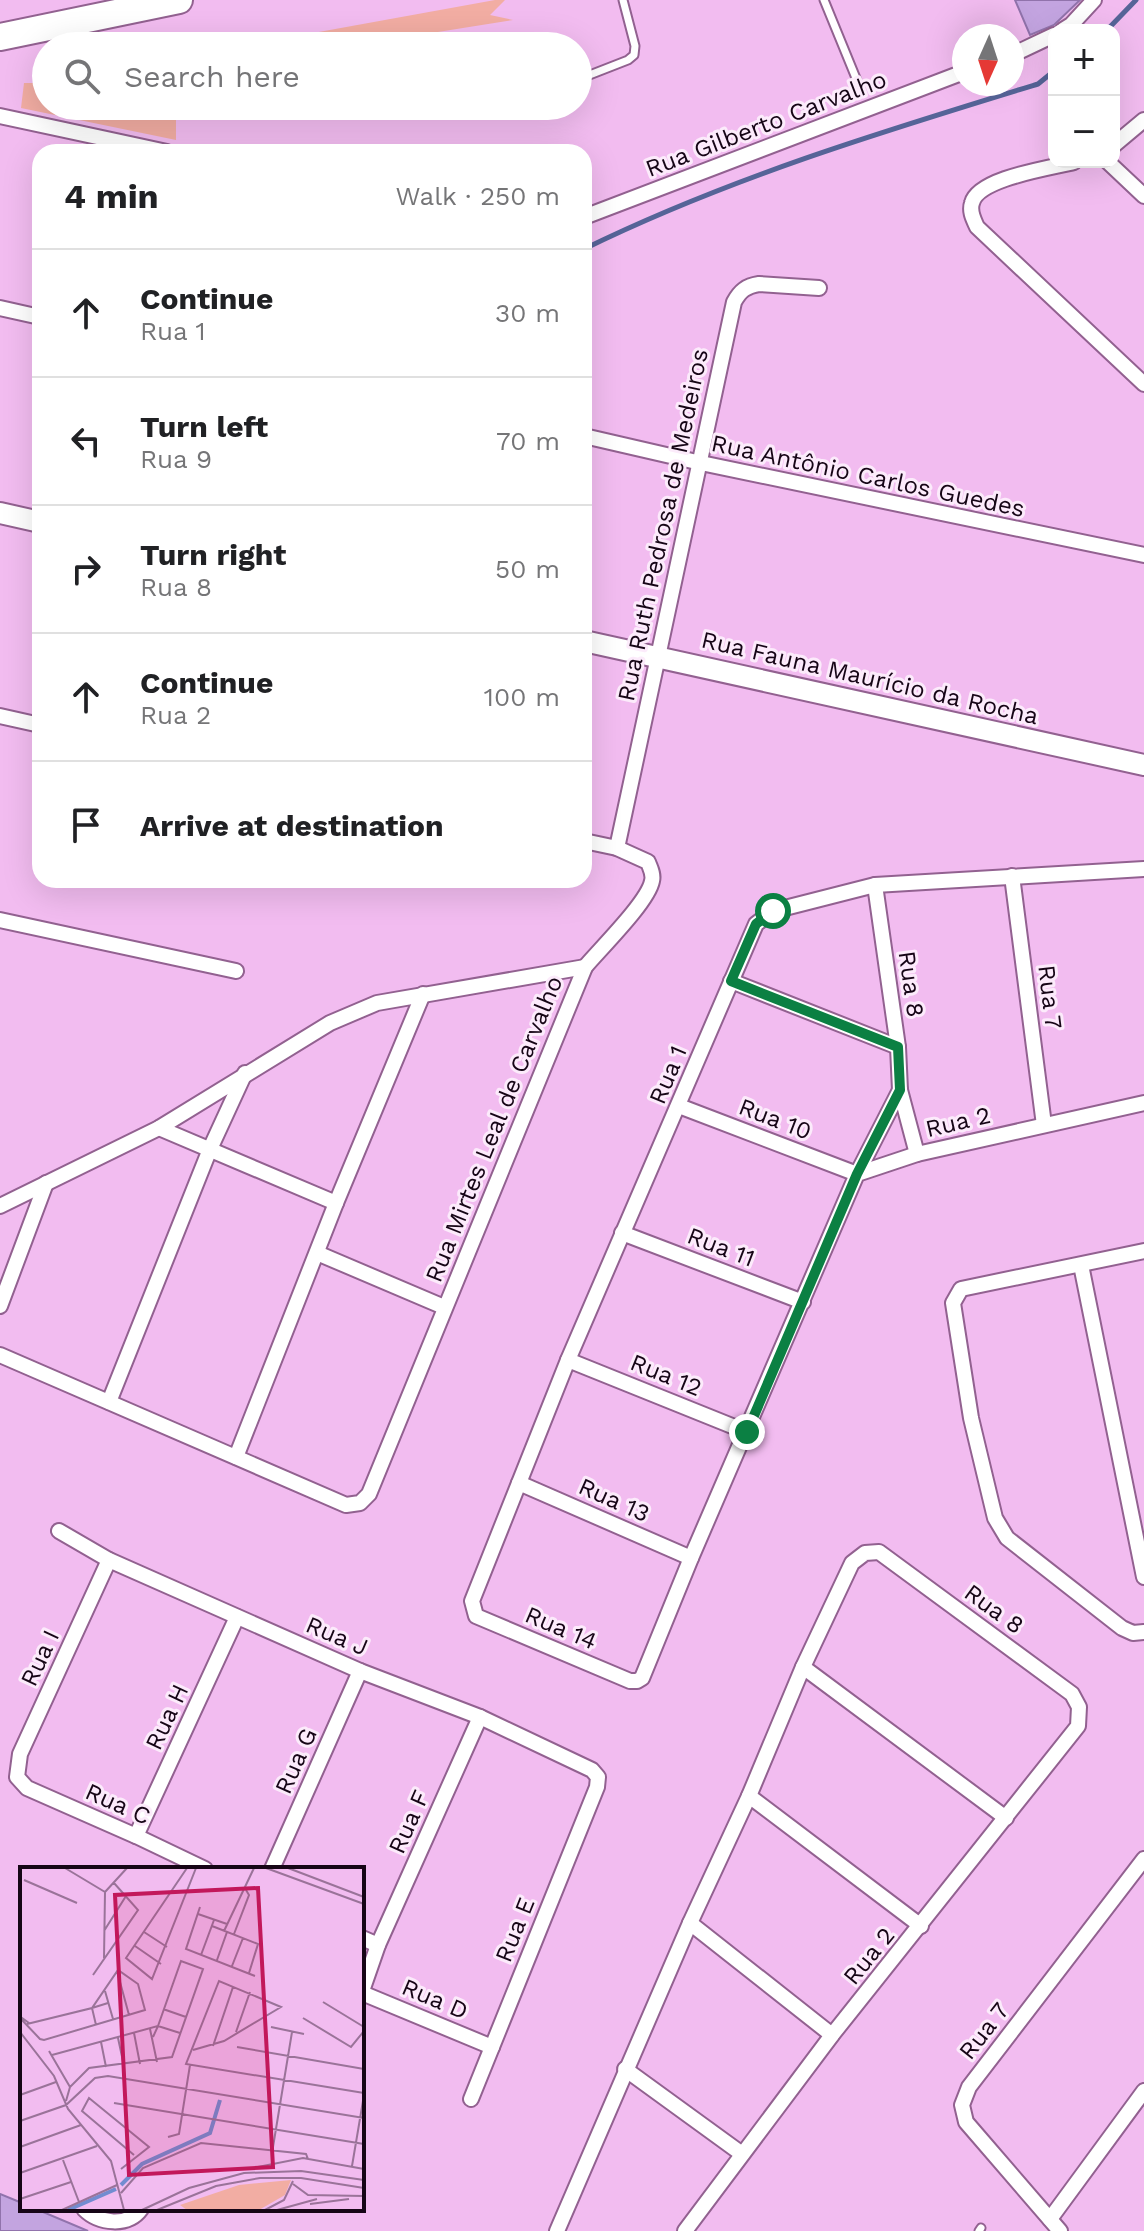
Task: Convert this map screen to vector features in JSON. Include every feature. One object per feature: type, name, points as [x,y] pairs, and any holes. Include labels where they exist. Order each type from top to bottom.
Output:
[{"type":"highway","points":[[0,37],[179,0]]},
{"type":"street","points":[[1072,24],[1094,0]]},
{"type":"street","points":[[1024,49],[1048,38]]},
{"type":"street","name":"Rua Gilberto Carvalho","points":[[592,214],[952,77]]},
{"type":"street","points":[[0,116],[130,144]]},
{"type":"street","points":[[1120,140],[1144,120]]},
{"type":"street","points":[[1049,168],[999,180],[981,190],[972,201],[971,214],[977,227],[1144,384]]},
{"type":"street","points":[[1114,168],[1144,196]]},
{"type":"street","name":"Rua Ruth Pedrosa de Medeiros","points":[[617,848],[734,302],[740,292],[759,284],[819,288]]},
{"type":"street","points":[[0,308],[32,315]]},
{"type":"street","name":"Rua Antônio Carlos Guedes","points":[[592,438],[1144,555]]},
{"type":"street","points":[[0,513],[32,520]]},
{"type":"street","name":"Rua Fauna Maurício da Rocha","points":[[592,643],[1144,765]]},
{"type":"street","points":[[0,716],[32,723]]},
{"type":"street","points":[[592,843],[617,848]]},
{"type":"street","name":"Rua Mirtes Leal de Carvalho","points":[[0,1355],[346,1505],[360,1503],[369,1494],[585,967],[652,883],[648,862],[617,848]]},
{"type":"street","name":"Rua 1","points":[[472,1610],[472,1601],[568,1360],[756,924],[773,911],[875,885],[1143,872]]},
{"type":"street","name":"Rua 7","points":[[1012,876],[1044,1125]]},
{"type":"street","name":"Rua 8","points":[[875,885],[898,1047],[900,1090],[917,1154]]},
{"type":"street","points":[[0,920],[236,971]]},
{"type":"street","name":"Rua Mirtes Leal de Carvalho","points":[[0,1206],[159,1128],[330,1023],[377,1003],[585,967]]},
{"type":"street","points":[[731,981],[898,1047]]},
{"type":"street","points":[[236,1457],[423,994]]},
{"type":"street","points":[[109,1402],[210,1149],[245,1073]]},
{"type":"street","name":"Rua 8","points":[[857,1174],[900,1090]]},
{"type":"street","name":"Rua 2","points":[[857,1174],[917,1154],[1144,1103]]},
{"type":"street","name":"Rua 10","points":[[679,1106],[857,1174]]},
{"type":"street","points":[[159,1128],[336,1203]]},
{"type":"street","points":[[691,1558],[857,1174]]},
{"type":"street","points":[[0,1306],[46,1183]]},
{"type":"street","name":"Rua 11","points":[[622,1233],[803,1302]]},
{"type":"street","points":[[1144,1251],[961,1289],[953,1303],[971,1418],[995,1518],[1007,1538],[1122,1628],[1133,1633],[1144,1632]]},
{"type":"street","name":"Rua Mirtes Leal de Carvalho","points":[[317,1253],[444,1307]]},
{"type":"street","points":[[1081,1265],[1144,1577]]},
{"type":"street","name":"Rua 12","points":[[568,1360],[747,1432]]},
{"type":"street","name":"Rua 13","points":[[519,1483],[691,1558]]},
{"type":"street","name":"Rua J","points":[[59,1531],[109,1560],[360,1671],[480,1717],[592,1770],[598,1777]]},
{"type":"street","name":"Rua 8","points":[[803,1667],[852,1563],[865,1553],[879,1552],[1072,1694],[1079,1707]]},
{"type":"street","name":"Rua 14","points":[[472,1610],[476,1616],[630,1681],[637,1681],[642,1678],[691,1558]]},
{"type":"street","name":"Rua I","points":[[17,1777],[20,1754],[109,1560]]},
{"type":"street","name":"Rua H","points":[[136,1836],[237,1617]]},
{"type":"street","points":[[557,2231],[625,2069],[749,1796],[803,1667],[1006,1818]]},
{"type":"street","name":"Rua G","points":[[273,1867],[360,1671]]},
{"type":"street","name":"Rua 2","points":[[685,2231],[832,2035],[1078,1726],[1079,1707]]},
{"type":"street","name":"Rua F","points":[[364,1986],[378,1945],[480,1717]]},
{"type":"street","name":"Rua C","points":[[17,1777],[27,1788],[201,1867]]},
{"type":"street","name":"Rua E","points":[[471,2099],[597,1787],[598,1777]]},
{"type":"street","points":[[749,1796],[921,1926]]},
{"type":"street","name":"Rua 7","points":[[1060,2231],[966,2122],[962,2105],[969,2087],[1144,1859]]},
{"type":"street","points":[[690,1923],[832,2035]]},
{"type":"street","points":[[364,1939],[378,1945]]},
{"type":"street","name":"Rua D","points":[[364,1993],[492,2047]]},
{"type":"street","points":[[625,2069],[742,2154]]},
{"type":"street","points":[[1050,2219],[1144,2091]]},
{"type":"street","points":[[97,2225],[119,2222],[136,2216],[140,2211]]},
{"type":"lane","points":[[592,74],[634,55],[635,46],[623,0]]},
{"type":"lane","points":[[824,0],[858,83]]},
{"type":"shaded area","points":[[495,0],[505,0],[490,15],[513,20],[438,32],[319,32]]},
{"type":"shaded area","points":[[24,83],[32,83],[32,110],[21,108]]},
{"type":"shaded area","points":[[79,120],[176,120],[176,140]]},
{"type":"building","points":[[1015,0],[1080,0],[1055,24],[1048,24],[1048,28],[1030,35]]},
{"type":"building","points":[[0,2194],[20,2202],[20,2211],[41,2211],[88,2231],[0,2231]]},
{"type":"waterway","points":[[1113,24],[1136,0]]},
{"type":"waterway","points":[[592,245],[751,178],[865,138],[1038,84],[1048,76]]},
{"type":"route","points":[[747,1432],[857,1174],[900,1090],[898,1047],[731,981],[756,924],[773,911]]}]
